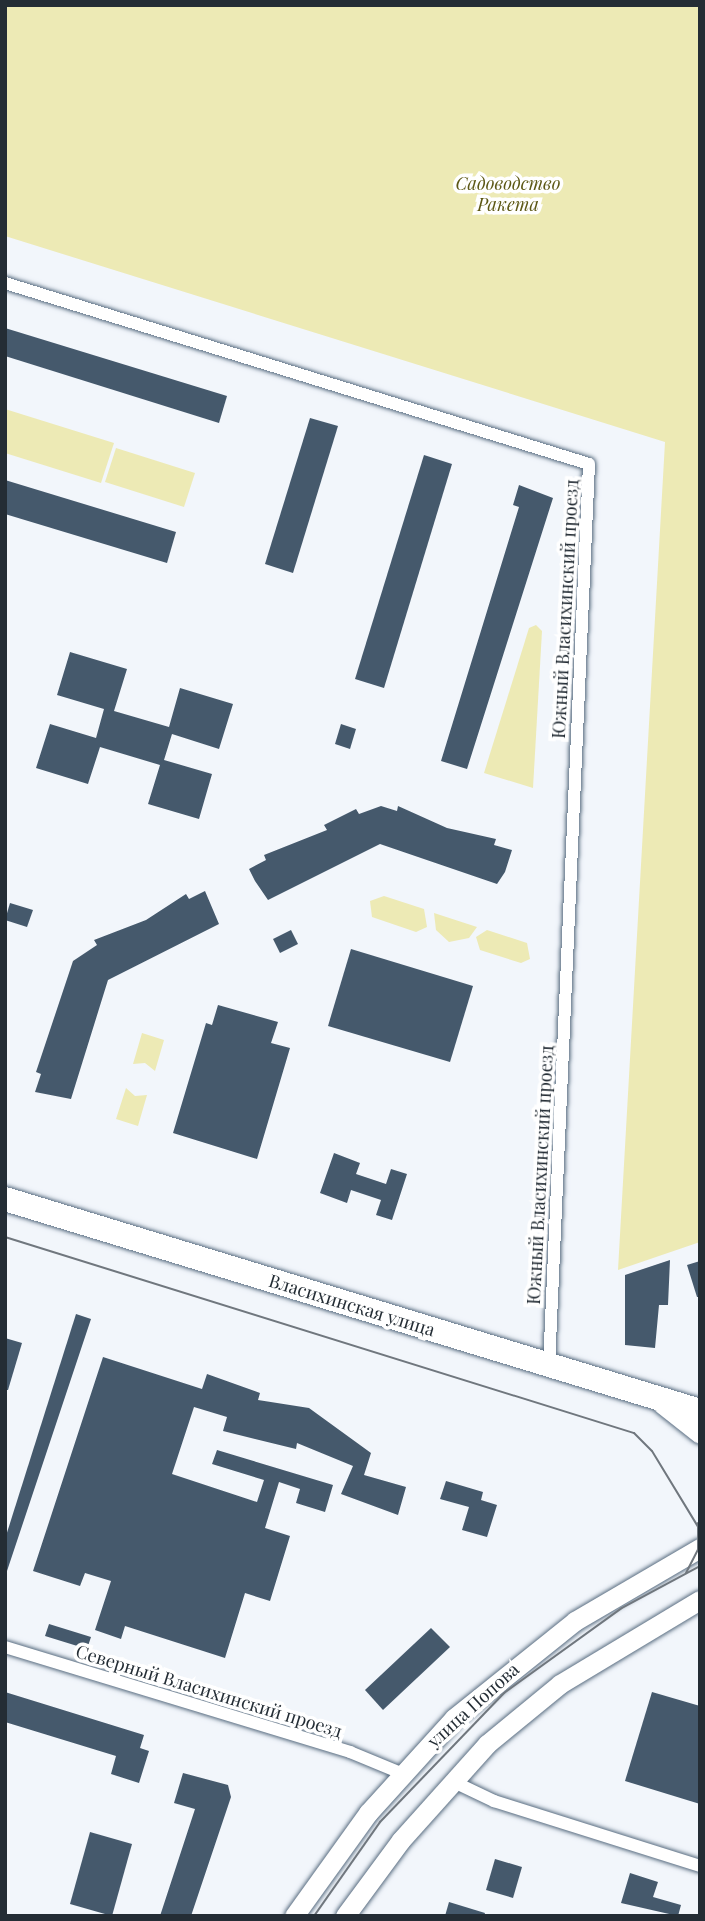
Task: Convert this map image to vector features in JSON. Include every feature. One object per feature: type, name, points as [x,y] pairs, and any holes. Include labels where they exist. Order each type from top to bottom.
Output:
[{"type":"highway","name":"Власихинская улица","points":[[5,1199],[700,1410]]},
{"type":"main road","points":[[653,1397],[700,1434]]},
{"type":"main road","name":"улица Попова","points":[[294,1916],[324,1868],[401,1773],[454,1718],[537,1650],[647,1575],[700,1548]]},
{"type":"main road","points":[[345,1916],[452,1780],[560,1684],[700,1600]]},
{"type":"street","name":"Южный Власихинский проезд","points":[[5,282],[589,464],[549,1366]]},
{"type":"street","name":"Северный Власихинский проезд","points":[[5,1647],[350,1752],[401,1773]]},
{"type":"street","points":[[452,1780],[494,1801],[700,1866]]},
{"type":"green space","name":"Садоводство Ракета","points":[[5,5],[700,5],[700,1242],[618,1270],[665,442],[5,236]]},
{"type":"green space","points":[[5,409],[114,443],[101,483],[5,453]]},
{"type":"green space","points":[[116,448],[195,473],[184,507],[105,482]]},
{"type":"green space","points":[[536,625],[542,631],[533,788],[484,773],[529,628]]},
{"type":"green space","points":[[384,896],[424,909],[427,927],[416,932],[372,917],[370,901]]},
{"type":"green space","points":[[434,913],[477,927],[469,938],[449,942],[436,930]]},
{"type":"green space","points":[[487,930],[527,943],[530,959],[521,963],[480,950],[476,937]]},
{"type":"green space","points":[[142,1033],[164,1040],[155,1071],[145,1063],[133,1064]]},
{"type":"green space","points":[[126,1088],[135,1096],[147,1095],[138,1126],[116,1119]]},
{"type":"building","points":[[5,328],[227,396],[219,423],[5,356]]},
{"type":"building","points":[[310,418],[338,426],[293,573],[265,564]]},
{"type":"building","points":[[424,455],[452,464],[384,688],[355,679]]},
{"type":"building","points":[[5,480],[176,532],[167,563],[5,514]]},
{"type":"building","points":[[519,485],[553,498],[467,769],[441,761],[519,507],[513,505]]},
{"type":"building","points":[[70,652],[127,669],[114,711],[169,727],[180,688],[233,704],[219,749],[172,734],[164,760],[212,774],[199,819],[148,804],[160,765],[100,747],[88,784],[36,768],[50,724],[96,738],[104,709],[57,695]]},
{"type":"building","points":[[341,724],[356,729],[350,749],[335,744]]},
{"type":"building","points":[[381,806],[397,811],[398,806],[447,828],[496,839],[494,845],[512,850],[505,872],[497,884],[380,844],[268,900],[249,869],[266,860],[264,855],[327,830],[324,825],[356,809],[359,814]]},
{"type":"building","points":[[205,891],[219,924],[108,980],[71,1099],[35,1092],[41,1074],[36,1072],[73,961],[97,945],[94,940],[146,920],[186,894],[189,899]]},
{"type":"building","points":[[10,903],[33,910],[27,927],[5,920]]},
{"type":"building","points":[[291,930],[298,944],[280,953],[273,939]]},
{"type":"building","points":[[351,949],[473,986],[450,1062],[328,1026]]},
{"type":"building","points":[[218,1005],[278,1022],[271,1043],[290,1048],[257,1159],[173,1133],[206,1023],[212,1025]]},
{"type":"building","points":[[334,1153],[360,1163],[356,1174],[386,1184],[391,1169],[407,1174],[392,1220],[376,1215],[381,1200],[351,1190],[347,1203],[320,1193]]},
{"type":"building","points":[[670,1260],[668,1305],[659,1305],[655,1348],[625,1345],[625,1275]]},
{"type":"building","points":[[700,1261],[700,1297],[697,1297],[687,1265]]},
{"type":"building","points":[[76,1314],[91,1319],[5,1577],[5,1539]]},
{"type":"building","points":[[5,1338],[22,1343],[8,1390],[5,1390]]},
{"type":"building","points":[[103,1357],[202,1389],[207,1374],[260,1393],[258,1400],[309,1408],[371,1453],[364,1475],[406,1487],[398,1515],[341,1494],[353,1466],[297,1443],[296,1449],[223,1431],[227,1417],[194,1407],[172,1474],[257,1502],[264,1480],[212,1464],[217,1450],[333,1485],[325,1512],[296,1503],[300,1489],[279,1482],[265,1528],[290,1536],[270,1601],[245,1593],[225,1658],[125,1626],[121,1639],[95,1630],[111,1581],[85,1573],[80,1586],[33,1571]]},
{"type":"building","points":[[446,1481],[483,1492],[481,1500],[497,1505],[487,1537],[462,1530],[469,1507],[440,1499]]},
{"type":"building","points":[[49,1624],[91,1637],[87,1649],[45,1636]]},
{"type":"building","points":[[431,1628],[450,1647],[383,1710],[365,1690]]},
{"type":"building","points":[[5,1692],[144,1735],[140,1748],[149,1751],[139,1783],[111,1774],[116,1756],[5,1722]]},
{"type":"building","points":[[652,1692],[700,1706],[700,1804],[625,1781]]},
{"type":"building","points":[[183,1773],[228,1785],[231,1797],[191,1916],[160,1916],[195,1809],[174,1803]]},
{"type":"building","points":[[90,1832],[132,1844],[112,1916],[70,1904]]},
{"type":"building","points":[[495,1859],[522,1867],[513,1898],[486,1890]]},
{"type":"building","points":[[630,1873],[658,1882],[653,1897],[681,1905],[678,1916],[621,1903]]},
{"type":"building","points":[[449,1902],[485,1913],[484,1916],[445,1916]]},
{"type":"tram line","points":[[5,1237],[634,1433],[652,1451],[700,1530]]},
{"type":"tram line","points":[[686,1573],[698,1549],[698,1523]]},
{"type":"tram line","points":[[314,1916],[380,1822],[504,1693],[622,1608],[700,1566]]}]
